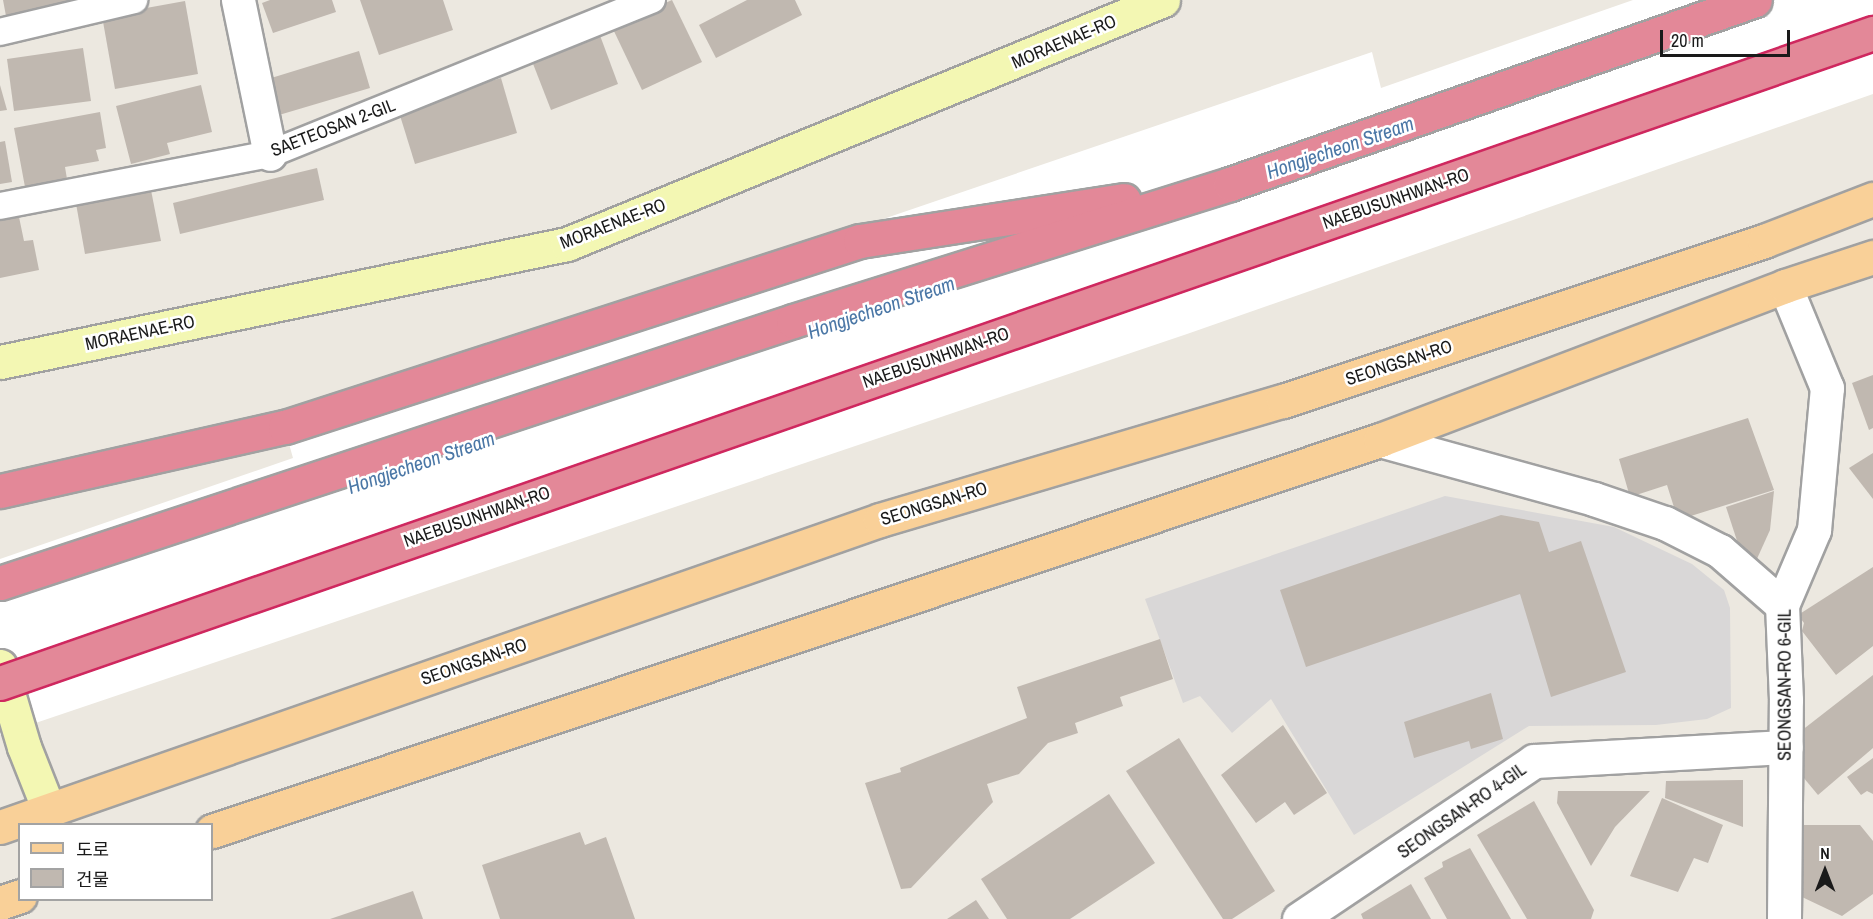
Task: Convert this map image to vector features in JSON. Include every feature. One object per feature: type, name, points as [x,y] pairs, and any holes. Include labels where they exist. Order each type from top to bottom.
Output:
[{"type":"highway","points":[[0,583],[793,321],[1230,184],[1755,0]]},
{"type":"highway","name":"NAEBUSUNHWAN-RO","points":[[0,683],[1873,33]]},
{"type":"highway","points":[[0,491],[285,427],[860,241],[1230,184]]},
{"type":"main road","name":"MORAENAE-RO","points":[[0,363],[567,244],[1163,0]]},
{"type":"main road","name":"SEONGSAN-RO","points":[[0,827],[880,520],[1283,401],[1764,242],[1873,199]]},
{"type":"main road","points":[[213,831],[1380,440],[1785,286],[1873,257]]},
{"type":"main road","points":[[0,666],[24,747],[49,810]]},
{"type":"main road","points":[[0,903],[18,897]]},
{"type":"street","points":[[238,0],[270,154]]},
{"type":"street","name":"SEONGSAN-RO 6-GIL","points":[[1784,919],[1786,747],[1782,605],[1814,530],[1827,388],[1785,286]]},
{"type":"street","points":[[1380,440],[1593,499],[1665,523],[1720,551],[1782,605]]},
{"type":"street","name":"SEONGSAN-RO 4-GIL","points":[[1299,919],[1534,761],[1786,747]]},
{"type":"lane","points":[[0,32],[134,0]]},
{"type":"lane","name":"SAETEOSAN 2-GIL","points":[[0,206],[270,154],[652,0]]},
{"type":"shaded area","points":[[1445,496],[1614,527],[1692,564],[1724,590],[1730,608],[1731,708],[1707,719],[1656,725],[1529,726],[1354,835],[1271,699],[1232,733],[1200,696],[1183,703],[1145,599]]},
{"type":"pier","points":[[1633,0],[1873,0],[1873,94],[1187,334],[0,735],[0,559],[293,458],[282,419],[365,396],[1372,52],[1381,88]]},
{"type":"building","points":[[3,0],[78,0],[78,1],[6,16]]},
{"type":"building","points":[[270,0],[332,0],[336,12],[273,33],[262,3]]},
{"type":"building","points":[[360,0],[443,0],[453,30],[379,55]]},
{"type":"building","points":[[672,0],[702,62],[642,90],[612,27]]},
{"type":"building","points":[[747,0],[795,0],[802,15],[716,58],[699,25]]},
{"type":"building","points":[[185,1],[198,74],[115,89],[102,16]]},
{"type":"building","points":[[598,30],[618,84],[551,110],[530,56]]},
{"type":"building","points":[[83,48],[91,101],[14,111],[7,59]]},
{"type":"building","points":[[359,51],[370,88],[279,115],[268,79]]},
{"type":"building","points":[[501,78],[517,133],[415,164],[398,109]]},
{"type":"building","points":[[0,85],[7,110],[0,111]]},
{"type":"building","points":[[201,85],[212,132],[167,143],[170,154],[131,164],[116,106]]},
{"type":"building","points":[[100,112],[106,148],[96,150],[99,161],[65,167],[67,179],[25,187],[14,128]]},
{"type":"building","points":[[5,141],[12,182],[0,184],[0,142]]},
{"type":"building","points":[[317,168],[324,200],[180,234],[173,203]]},
{"type":"building","points":[[150,185],[161,241],[85,254],[75,198]]},
{"type":"building","points":[[19,217],[24,241],[33,240],[39,270],[0,278],[0,221]]},
{"type":"building","points":[[1873,375],[1873,428],[1869,430],[1852,383]]},
{"type":"building","points":[[1748,418],[1774,490],[1678,520],[1667,485],[1630,497],[1619,459]]},
{"type":"building","points":[[1873,453],[1873,499],[1849,468]]},
{"type":"building","points":[[1774,491],[1770,530],[1756,561],[1742,556],[1726,507]]},
{"type":"building","points":[[1501,515],[1539,522],[1549,552],[1581,541],[1626,672],[1551,697],[1520,594],[1306,667],[1280,590]]},
{"type":"building","points":[[1873,567],[1873,646],[1836,675],[1802,631],[1804,623],[1798,615]]},
{"type":"building","points":[[1160,639],[1173,679],[1120,697],[1123,706],[1075,723],[1078,733],[1048,743],[1019,774],[987,784],[993,802],[911,888],[901,889],[865,783],[901,772],[900,768],[1027,718],[1017,687]]},
{"type":"building","points":[[1873,675],[1873,748],[1818,795],[1803,777],[1801,731]]},
{"type":"building","points":[[1491,693],[1503,739],[1471,749],[1469,741],[1414,758],[1404,722]]},
{"type":"building","points":[[1283,725],[1327,793],[1294,815],[1285,802],[1256,823],[1221,775]]},
{"type":"building","points":[[1179,738],[1275,891],[1232,919],[1223,919],[1126,771]]},
{"type":"building","points":[[1873,758],[1873,794],[1867,791],[1861,795],[1847,777]]},
{"type":"building","points":[[1743,780],[1743,827],[1665,798],[1666,781]]},
{"type":"building","points":[[1558,791],[1650,791],[1615,827],[1591,866],[1557,803]]},
{"type":"building","points":[[1109,794],[1155,863],[1070,919],[1007,919],[981,879]]},
{"type":"building","points":[[1662,798],[1723,825],[1708,863],[1694,858],[1678,892],[1630,876]]},
{"type":"building","points":[[1534,801],[1594,910],[1591,919],[1527,919],[1477,835]]},
{"type":"building","points":[[1802,825],[1860,825],[1873,841],[1873,894],[1842,916],[1802,897]]},
{"type":"building","points":[[580,832],[585,845],[606,837],[635,919],[500,919],[482,865]]},
{"type":"building","points":[[1470,848],[1511,919],[1447,919],[1424,878],[1443,867],[1442,862]]},
{"type":"building","points":[[1411,884],[1431,919],[1363,919],[1361,914]]},
{"type":"building","points":[[413,891],[423,919],[330,919]]},
{"type":"building","points":[[976,900],[989,919],[947,919]]},
{"type":"water label","name":"Hongjecheon Stream","points":[[1340,147]]},
{"type":"water label","name":"Hongjecheon Stream","points":[[881,307]]},
{"type":"water label","name":"Hongjecheon Stream","points":[[421,462]]}]
